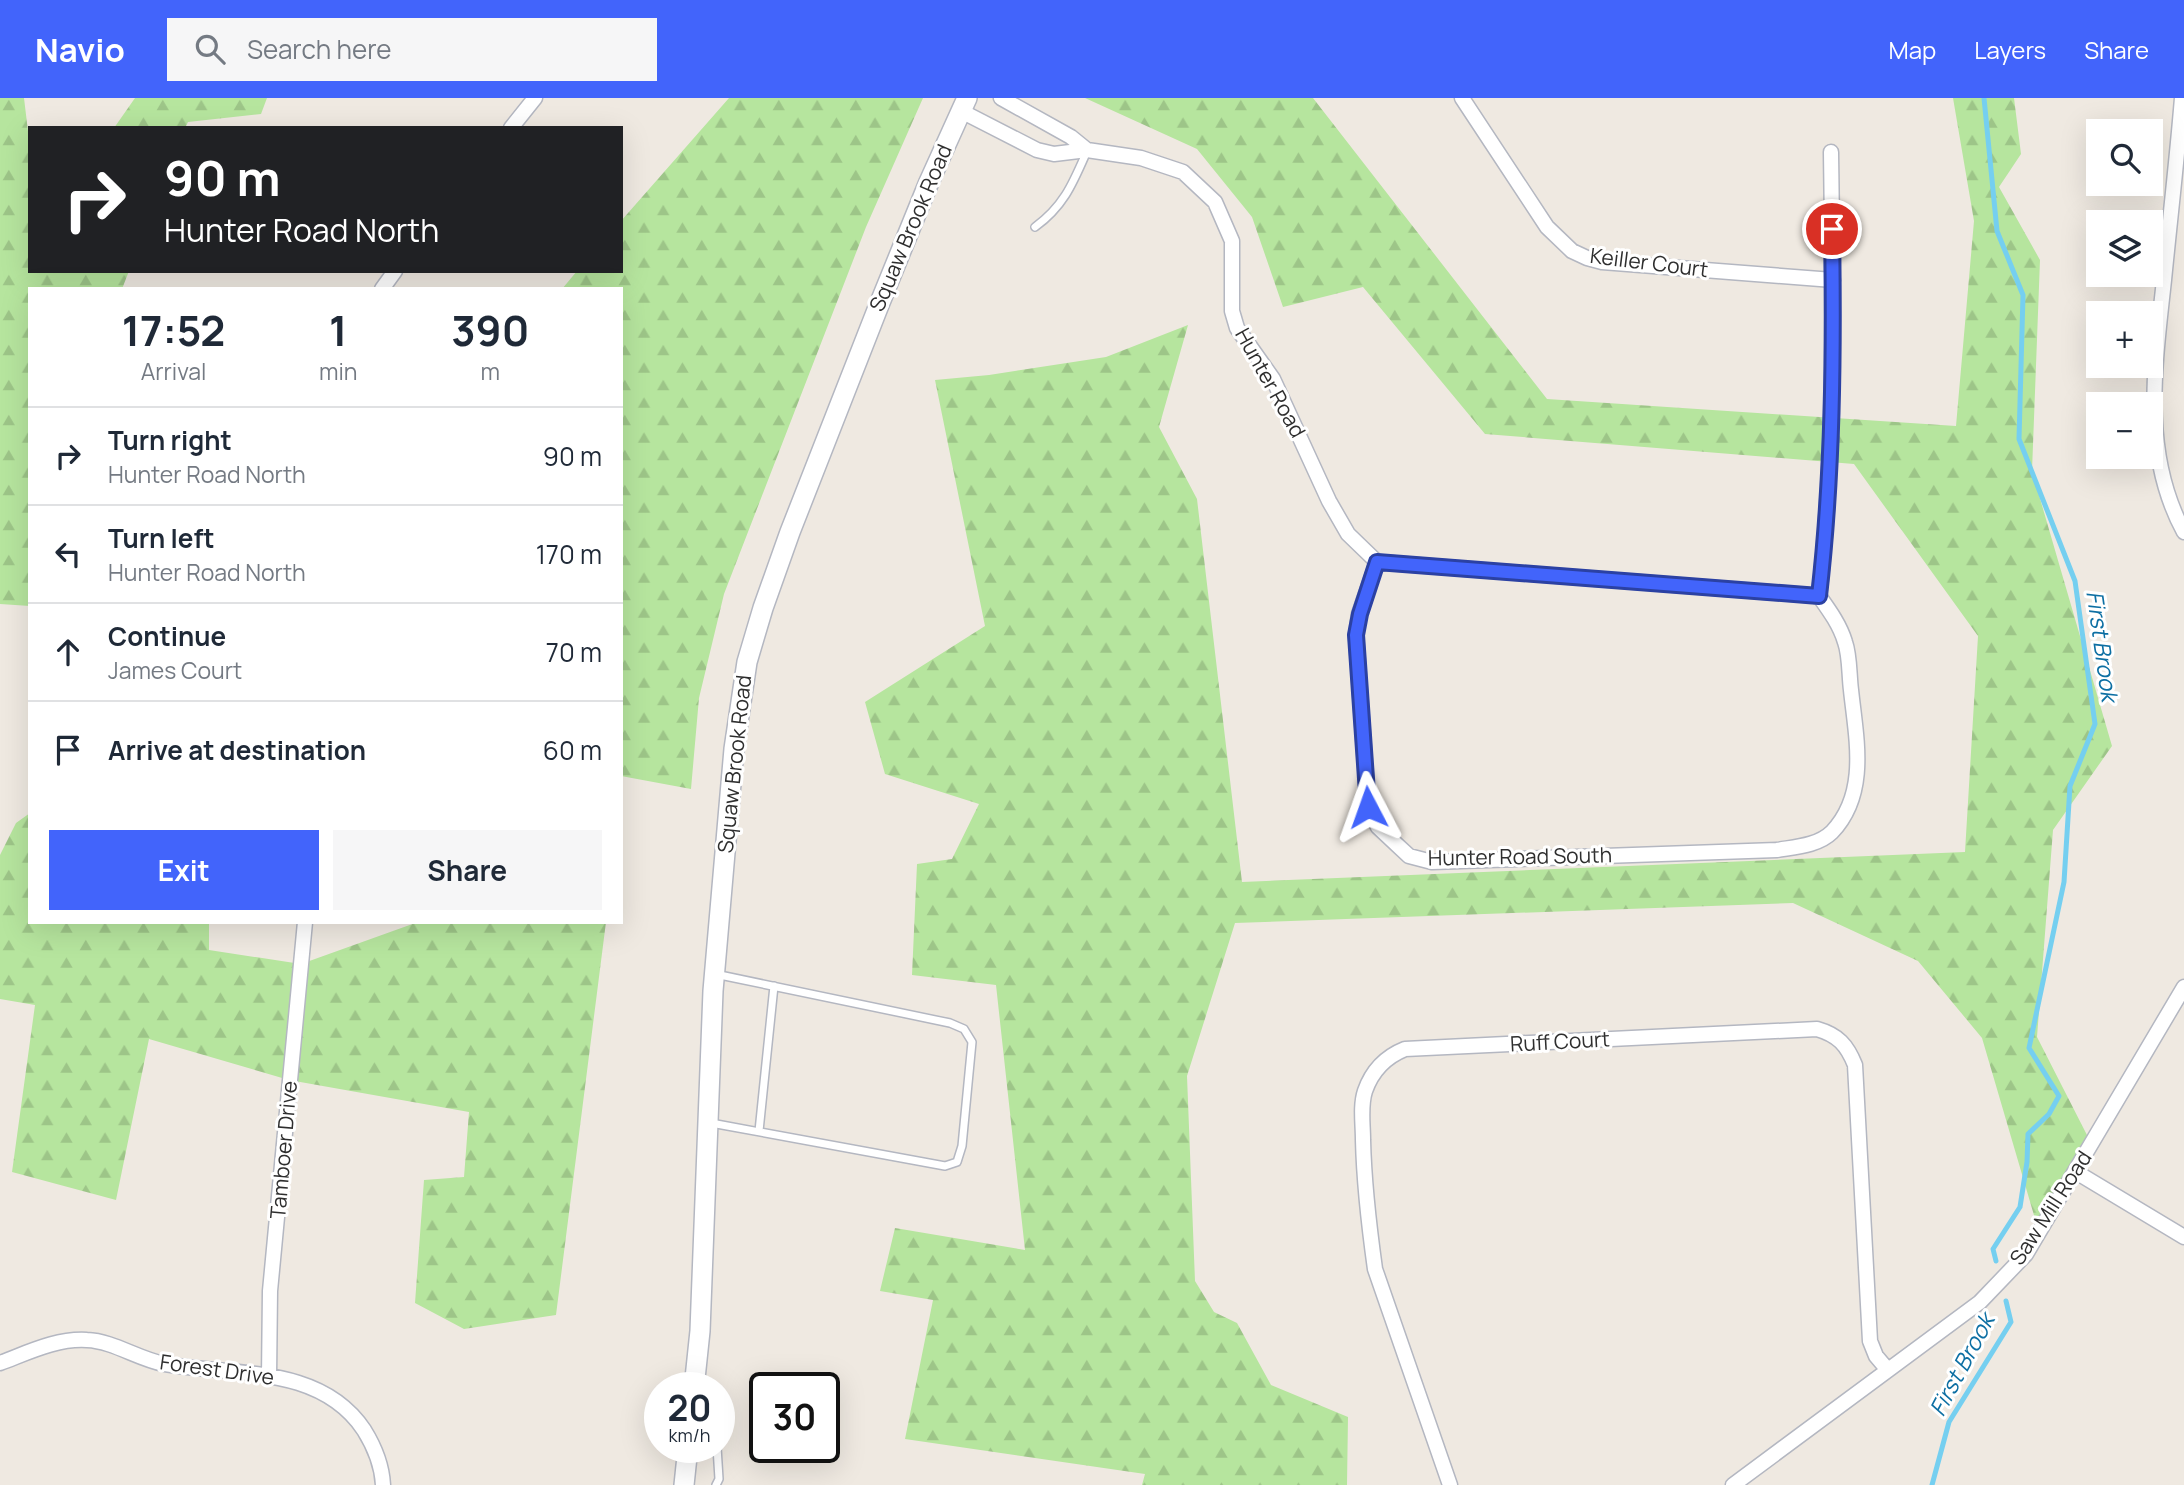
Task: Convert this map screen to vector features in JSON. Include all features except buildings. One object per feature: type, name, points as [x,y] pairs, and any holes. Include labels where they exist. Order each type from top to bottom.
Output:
[{"type":"street","points":[[513,126],[535,98]]},
{"type":"street","name":"Hunter Road","points":[[1000,98],[1071,137],[1087,150]]},
{"type":"street","name":"Keiller Court","points":[[1462,98],[1548,227],[1566,247],[1587,258],[1602,262],[1833,280]]},
{"type":"street","points":[[2182,98],[2154,394],[2161,475],[2184,531]]},
{"type":"street","name":"Hunter Road","points":[[964,105],[1037,150],[1054,154],[1087,150],[1141,158],[1183,172],[1215,202],[1232,241],[1233,311],[1237,328],[1273,379],[1329,501],[1348,534],[1377,562]]},
{"type":"street","name":"Squaw Brook Road","points":[[696,1372],[700,1331],[715,974],[734,749],[747,662],[781,558],[878,305],[929,181],[964,105]]},
{"type":"street","points":[[1377,562],[1819,596],[1827,526],[1832,401],[1831,152]]},
{"type":"street","name":"Hunter Road South","points":[[1377,562],[1356,635],[1368,807],[1378,827],[1409,856],[1432,862],[1777,850],[1812,843],[1830,834],[1846,811],[1859,766],[1846,644],[1832,614],[1819,596]]},
{"type":"street","name":"Tamboer Drive","points":[[269,1377],[270,1291],[305,924]]},
{"type":"street","name":"Saw Mill Road","points":[[1733,1485],[1980,1302],[2026,1254],[2184,986]]},
{"type":"street","name":"Ruff Court","points":[[1450,1485],[1376,1269],[1370,1235],[1363,1151],[1362,1109],[1365,1093],[1380,1064],[1405,1049],[1817,1029],[1839,1038],[1855,1065],[1870,1341],[1876,1356],[1887,1369]]},
{"type":"street","points":[[2076,1172],[2184,1237]]},
{"type":"street","name":"Forest Drive","points":[[0,1363],[54,1343],[88,1340],[163,1363],[298,1382],[315,1388],[348,1410],[371,1442],[383,1485]]},
{"type":"street","points":[[684,1485],[686,1463]]},
{"type":"lane","points":[[1035,227],[1052,215],[1064,200],[1087,150]]},
{"type":"lane","points":[[707,1122],[945,1166],[957,1162],[962,1146],[972,1042],[964,1029],[950,1023],[715,974]]},
{"type":"lane","points":[[759,1132],[774,986]]},
{"type":"lane","points":[[716,1485],[719,1479],[718,1463]]},
{"type":"green space","points":[[0,98],[24,98],[28,131],[28,273],[128,273],[123,287],[28,287],[28,606],[0,604]]},
{"type":"green space","points":[[135,98],[267,98],[261,114],[188,122],[186,126],[115,126]]},
{"type":"green space","points":[[729,98],[923,98],[866,227],[724,594],[699,698],[691,789],[623,776],[623,287],[564,287],[575,273],[623,273],[623,219]]},
{"type":"green space","points":[[1085,98],[1313,98],[1547,399],[1956,426],[1974,221],[1953,98],[2014,98],[2021,154],[1999,187],[2040,260],[2032,471],[2112,746],[2053,830],[2037,1037],[2089,1139],[2038,1229],[1982,1038],[1918,961],[1793,903],[1235,923],[1187,1076],[1195,1281],[1214,1312],[1237,1323],[1271,1385],[1348,1417],[1347,1485],[1142,1485],[1145,1474],[905,1439],[933,1300],[880,1291],[895,1228],[1025,1250],[996,985],[912,975],[917,864],[952,859],[979,804],[885,774],[865,702],[985,626],[935,380],[989,375],[1106,357],[1188,325],[1159,427],[1197,499],[1242,882],[1965,852],[1978,636],[1854,464],[1485,434],[1363,287],[1283,307],[1252,217],[1197,149]]},
{"type":"green space","points":[[28,814],[28,924],[209,924],[209,950],[301,964],[412,924],[606,924],[556,1315],[464,1329],[415,1303],[424,1180],[464,1177],[469,1112],[289,1080],[149,1039],[116,1200],[12,1172],[35,1005],[0,999],[0,855],[16,823]]},
{"type":"waterway","name":"First Brook","points":[[1984,98],[1997,231],[2023,295],[2019,439],[2075,581],[2095,724],[2070,786],[2064,882],[2029,1048],[2059,1096],[2049,1114],[2028,1134],[2020,1207],[1993,1249],[1996,1261]]},
{"type":"waterway","name":"First Brook","points":[[1932,1485],[1949,1422],[2011,1322],[2006,1301]]},
{"type":"route","points":[[1368,807],[1356,635],[1377,562],[1819,596],[1827,526],[1832,401],[1832,229]]}]
